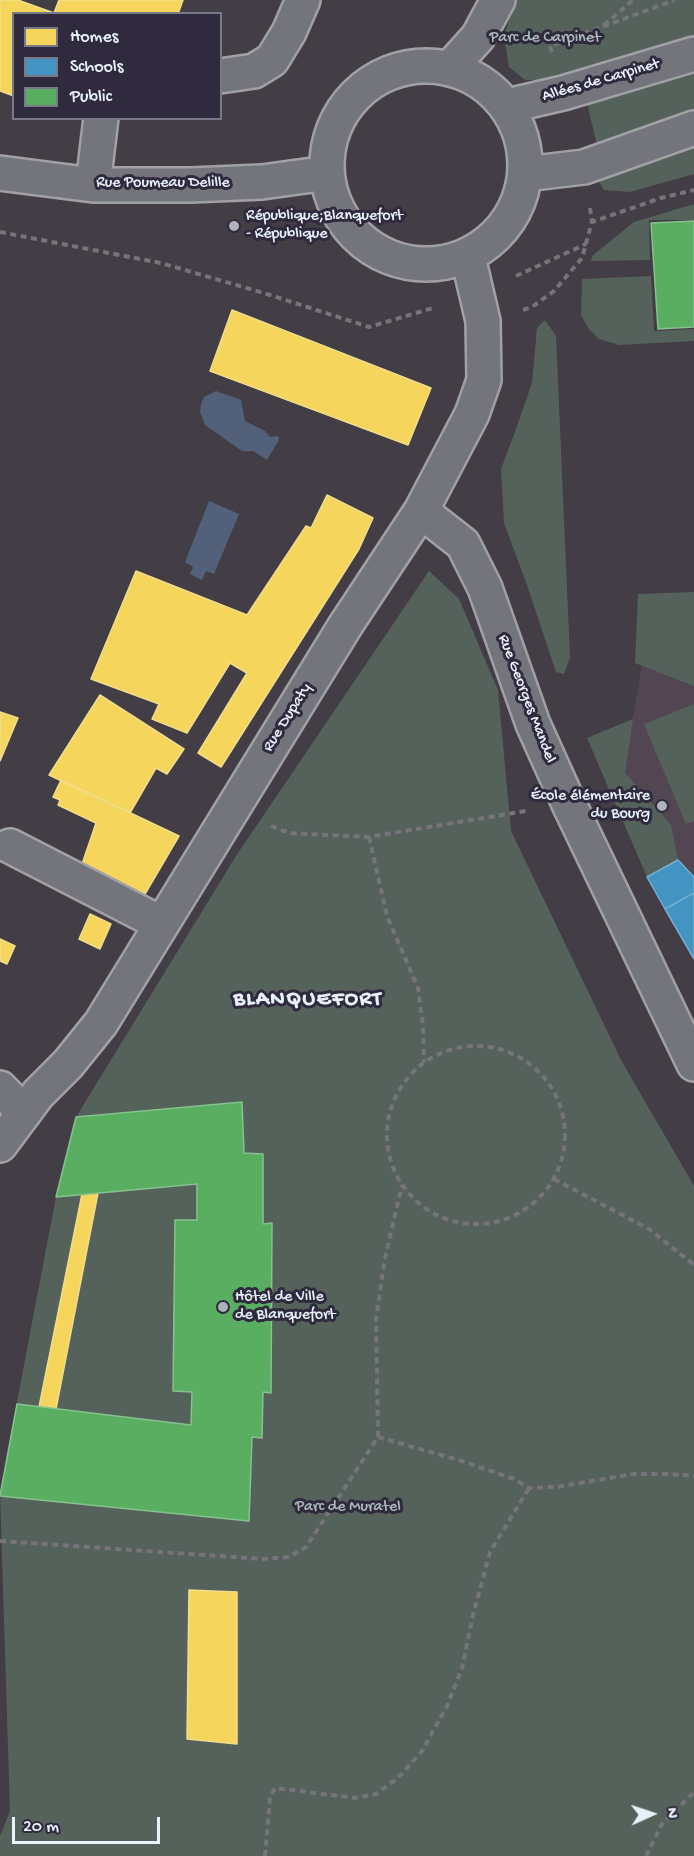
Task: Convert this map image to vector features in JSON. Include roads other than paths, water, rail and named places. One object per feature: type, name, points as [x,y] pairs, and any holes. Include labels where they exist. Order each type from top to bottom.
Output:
[{"type":"street","points":[[222,76],[254,71],[272,60],[289,32],[303,0]]},
{"type":"street","points":[[450,68],[478,37],[498,0]]},
{"type":"street","name":"Allées de Carpinet","points":[[507,106],[575,90],[694,54]]},
{"type":"street","points":[[420,66],[450,68],[481,82],[507,106],[518,127],[525,150],[525,174],[520,200],[507,223],[489,243],[468,257],[436,265],[405,263],[376,251],[351,231],[334,204],[327,173],[330,141],[341,113],[362,89],[388,73],[420,66]]},
{"type":"street","points":[[93,185],[101,120]]},
{"type":"street","points":[[525,174],[584,167],[694,128]]},
{"type":"street","name":"Rue Poumeau Delille","points":[[0,172],[93,185],[262,182],[327,173]]},
{"type":"street","name":"Rue Dupaty","points":[[0,1145],[38,1094],[68,1064],[101,1023],[345,626],[421,511],[472,414],[484,380],[480,307],[468,257]]},
{"type":"street","name":"Rue Georges Mandel","points":[[421,511],[463,544],[485,588],[533,724],[694,1064]]},
{"type":"street","points":[[10,846],[162,924]]},
{"type":"street","points":[[0,1088],[24,1113]]},
{"type":"water","points":[[216,391],[241,400],[245,421],[265,431],[270,437],[278,436],[279,440],[267,460],[253,451],[242,451],[205,425],[200,412],[201,404],[204,397]]},
{"type":"water","points":[[209,501],[239,514],[214,574],[206,571],[202,580],[190,574],[193,567],[185,562]]},
{"type":"place","name":"République;Blanquefort - République","points":[[234,226]]},
{"type":"place","name":"École élémentaire du Bourg","points":[[662,806]]},
{"type":"place","name":"Hôtel de Ville de Blanquefort","points":[[223,1307]]},
{"type":"district","name":"BLANQUEFORT","points":[[308,1001]]},
{"type":"park label","name":"Parc de Carpinet","points":[[545,39]]},
{"type":"park label","name":"Parc de Muratel","points":[[348,1508]]}]
